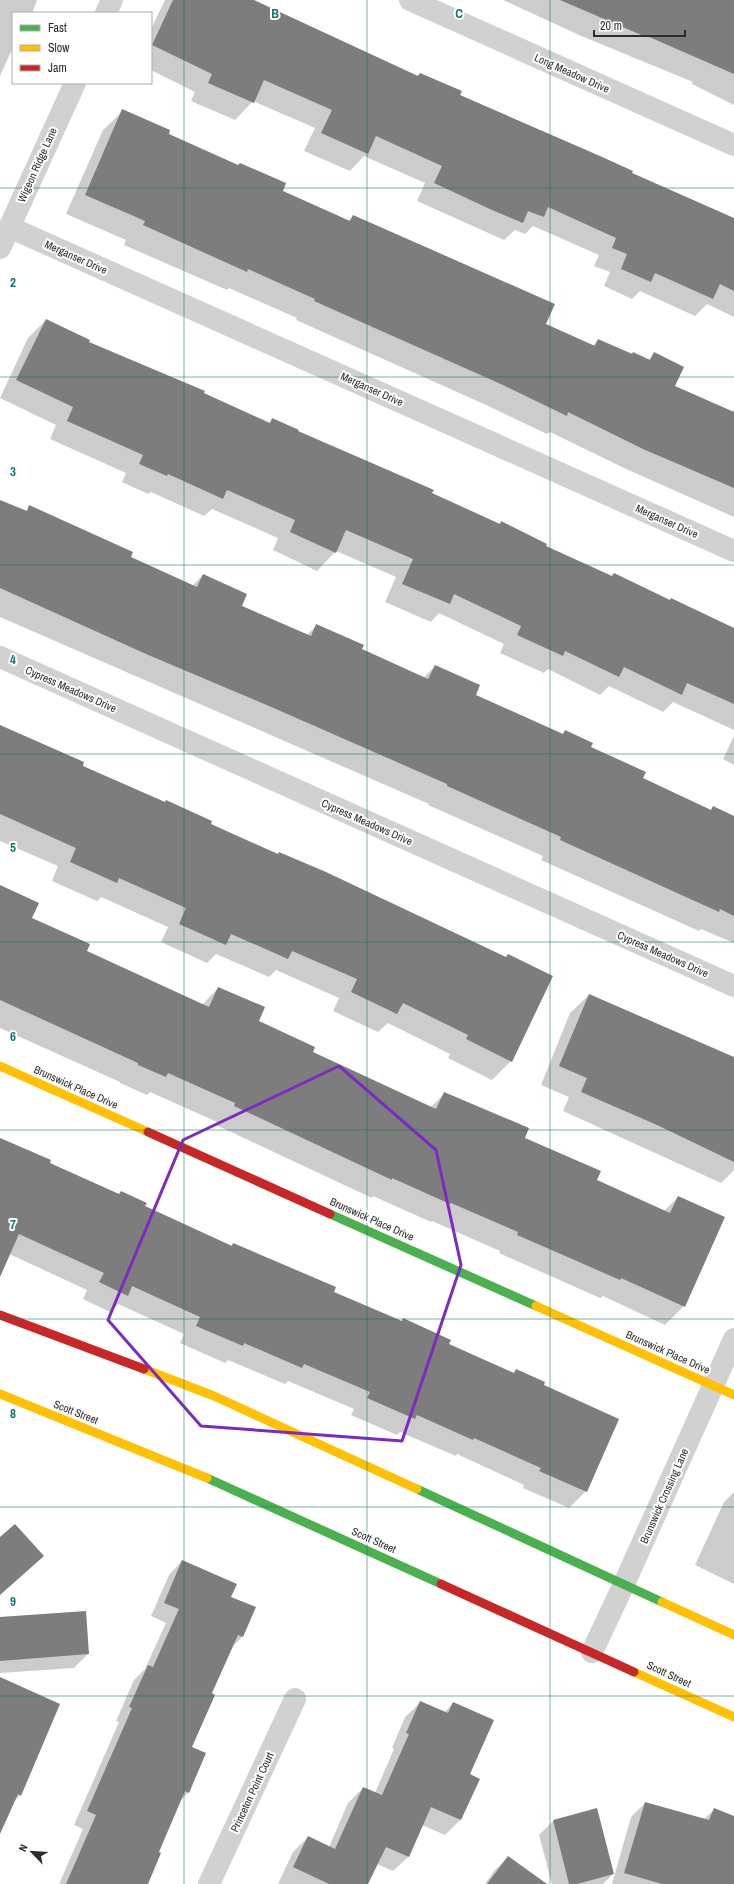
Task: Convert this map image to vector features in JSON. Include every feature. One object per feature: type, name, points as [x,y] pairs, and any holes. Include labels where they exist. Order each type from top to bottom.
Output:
[{"type":"main road","name":"Brunswick Place Drive","points":[[0,1066],[734,1395]]},
{"type":"main road","points":[[0,1315],[214,1396],[734,1635]]},
{"type":"main road","name":"Scott Street","points":[[0,1394],[224,1485],[734,1717]]},
{"type":"street","points":[[106,12],[112,0]]},
{"type":"street","name":"Long Meadow Drive","points":[[410,0],[734,145]]},
{"type":"street","name":"Wigeon Ridge Lane","points":[[0,248],[75,84]]},
{"type":"street","name":"Merganser Drive","points":[[9,227],[734,551]]},
{"type":"street","name":"Cypress Meadows Drive","points":[[0,657],[734,986]]},
{"type":"street","name":"Brunswick Crossing Lane","points":[[592,1652],[714,1386],[734,1339]]},
{"type":"street","name":"Princeton Point Court","points":[[209,1884],[295,1699]]},
{"type":"highlighted area","points":[[339,1066],[436,1150],[461,1265],[402,1441],[201,1426],[108,1320],[183,1140]]},
{"type":"building","points":[[173,0],[254,0],[418,76],[420,73],[462,91],[460,95],[600,156],[633,171],[632,173],[734,218],[734,291],[720,284],[713,299],[655,273],[651,282],[621,269],[627,254],[612,248],[616,238],[548,207],[544,217],[528,211],[523,223],[492,210],[434,183],[442,166],[376,136],[368,154],[321,133],[332,110],[264,80],[254,103],[208,83],[212,74],[152,45]]},
{"type":"building","points":[[560,0],[734,0],[734,74],[647,36],[646,37]]},
{"type":"building","points":[[122,109],[170,130],[169,134],[238,165],[240,163],[286,183],[283,191],[350,221],[353,215],[555,304],[546,324],[595,346],[598,339],[650,360],[654,352],[684,367],[675,386],[734,412],[734,488],[643,449],[568,412],[567,416],[503,385],[314,301],[315,299],[248,269],[247,272],[143,225],[145,221],[85,195]]},
{"type":"building","points":[[46,319],[90,340],[89,342],[205,391],[204,393],[270,423],[272,418],[299,430],[298,431],[434,490],[432,493],[500,524],[501,521],[547,544],[546,546],[612,576],[614,573],[670,600],[671,598],[734,628],[734,704],[687,683],[682,695],[624,667],[619,677],[565,651],[563,656],[517,635],[521,626],[454,594],[450,604],[402,584],[413,559],[346,530],[336,553],[290,532],[295,520],[227,490],[223,499],[168,474],[167,476],[139,464],[143,455],[67,421],[73,407],[16,380]]},
{"type":"building","points":[[0,500],[27,511],[29,505],[133,552],[131,557],[197,587],[203,574],[247,594],[242,606],[311,636],[316,624],[364,645],[362,649],[428,679],[435,665],[480,685],[476,695],[563,734],[565,730],[593,743],[591,747],[646,772],[643,778],[711,810],[713,806],[734,816],[734,916],[720,909],[719,912],[560,840],[561,837],[447,786],[447,784],[146,654],[0,588]]},
{"type":"building","points":[[0,725],[84,762],[83,766],[165,802],[166,800],[212,821],[211,824],[278,854],[279,852],[326,872],[506,957],[508,954],[553,976],[512,1062],[466,1039],[468,1035],[403,1003],[397,1014],[351,992],[357,979],[292,951],[288,959],[231,934],[226,945],[179,924],[186,908],[119,878],[117,883],[70,862],[76,848],[0,814]]},
{"type":"building","points":[[0,885],[39,903],[32,918],[90,944],[87,951],[209,1007],[218,987],[265,1007],[259,1021],[315,1047],[313,1052],[436,1109],[444,1092],[529,1128],[525,1138],[601,1171],[597,1180],[670,1213],[678,1196],[725,1217],[685,1307],[621,1278],[620,1280],[517,1235],[518,1232],[392,1178],[392,1180],[234,1106],[235,1103],[168,1073],[166,1077],[138,1065],[138,1063],[0,1000]]},
{"type":"building","points":[[589,994],[734,1057],[734,1162],[657,1125],[581,1092],[587,1078],[559,1066]]},
{"type":"building","points":[[0,1138],[51,1160],[50,1163],[119,1194],[121,1191],[147,1203],[145,1206],[232,1246],[233,1243],[336,1287],[334,1292],[402,1321],[403,1318],[451,1340],[449,1344],[514,1373],[516,1369],[545,1382],[544,1385],[619,1419],[587,1492],[539,1471],[541,1468],[474,1438],[473,1440],[417,1415],[415,1419],[367,1398],[370,1392],[304,1364],[302,1368],[244,1343],[243,1346],[196,1326],[200,1317],[132,1286],[128,1296],[99,1282],[104,1273],[19,1234],[0,1277]]},
{"type":"building","points":[[15,1524],[44,1556],[0,1595],[0,1537]]},
{"type":"building","points":[[182,1560],[237,1584],[231,1597],[256,1607],[243,1637],[238,1635],[212,1693],[215,1695],[192,1747],[206,1753],[189,1793],[185,1791],[159,1852],[161,1853],[148,1884],[66,1884],[96,1815],[87,1811],[132,1708],[129,1707],[148,1665],[153,1667],[179,1609],[164,1603]]},
{"type":"building","points":[[86,1611],[89,1654],[0,1661],[0,1617]]},
{"type":"building","points":[[0,1677],[60,1704],[21,1796],[18,1794],[0,1834]]},
{"type":"building","points":[[420,1701],[448,1713],[453,1702],[494,1720],[470,1774],[480,1779],[461,1820],[431,1807],[409,1857],[386,1847],[368,1884],[329,1884],[293,1867],[308,1836],[335,1849],[363,1787],[382,1795],[409,1734],[406,1733]]},
{"type":"building","points":[[645,1802],[709,1820],[714,1808],[734,1816],[734,1884],[662,1884],[624,1873]]},
{"type":"building","points":[[597,1808],[614,1874],[577,1884],[569,1884],[553,1820]]},
{"type":"building","points":[[508,1856],[547,1884],[487,1884]]},
{"type":"traffic: fast","points":[[330,1214],[536,1306]]},
{"type":"traffic: fast","points":[[207,1478],[441,1584]]},
{"type":"traffic: fast","points":[[417,1489],[662,1602]]},
{"type":"traffic: slow","points":[[0,1066],[148,1132]]},
{"type":"traffic: slow","points":[[536,1306],[734,1395]]},
{"type":"traffic: slow","points":[[144,1369],[214,1396],[417,1489]]},
{"type":"traffic: slow","points":[[0,1394],[207,1478]]},
{"type":"traffic: slow","points":[[662,1602],[734,1635]]},
{"type":"traffic: slow","points":[[634,1672],[734,1717]]},
{"type":"traffic: jam","points":[[148,1132],[330,1214]]},
{"type":"traffic: jam","points":[[0,1315],[144,1369]]},
{"type":"traffic: jam","points":[[441,1584],[634,1672]]}]
